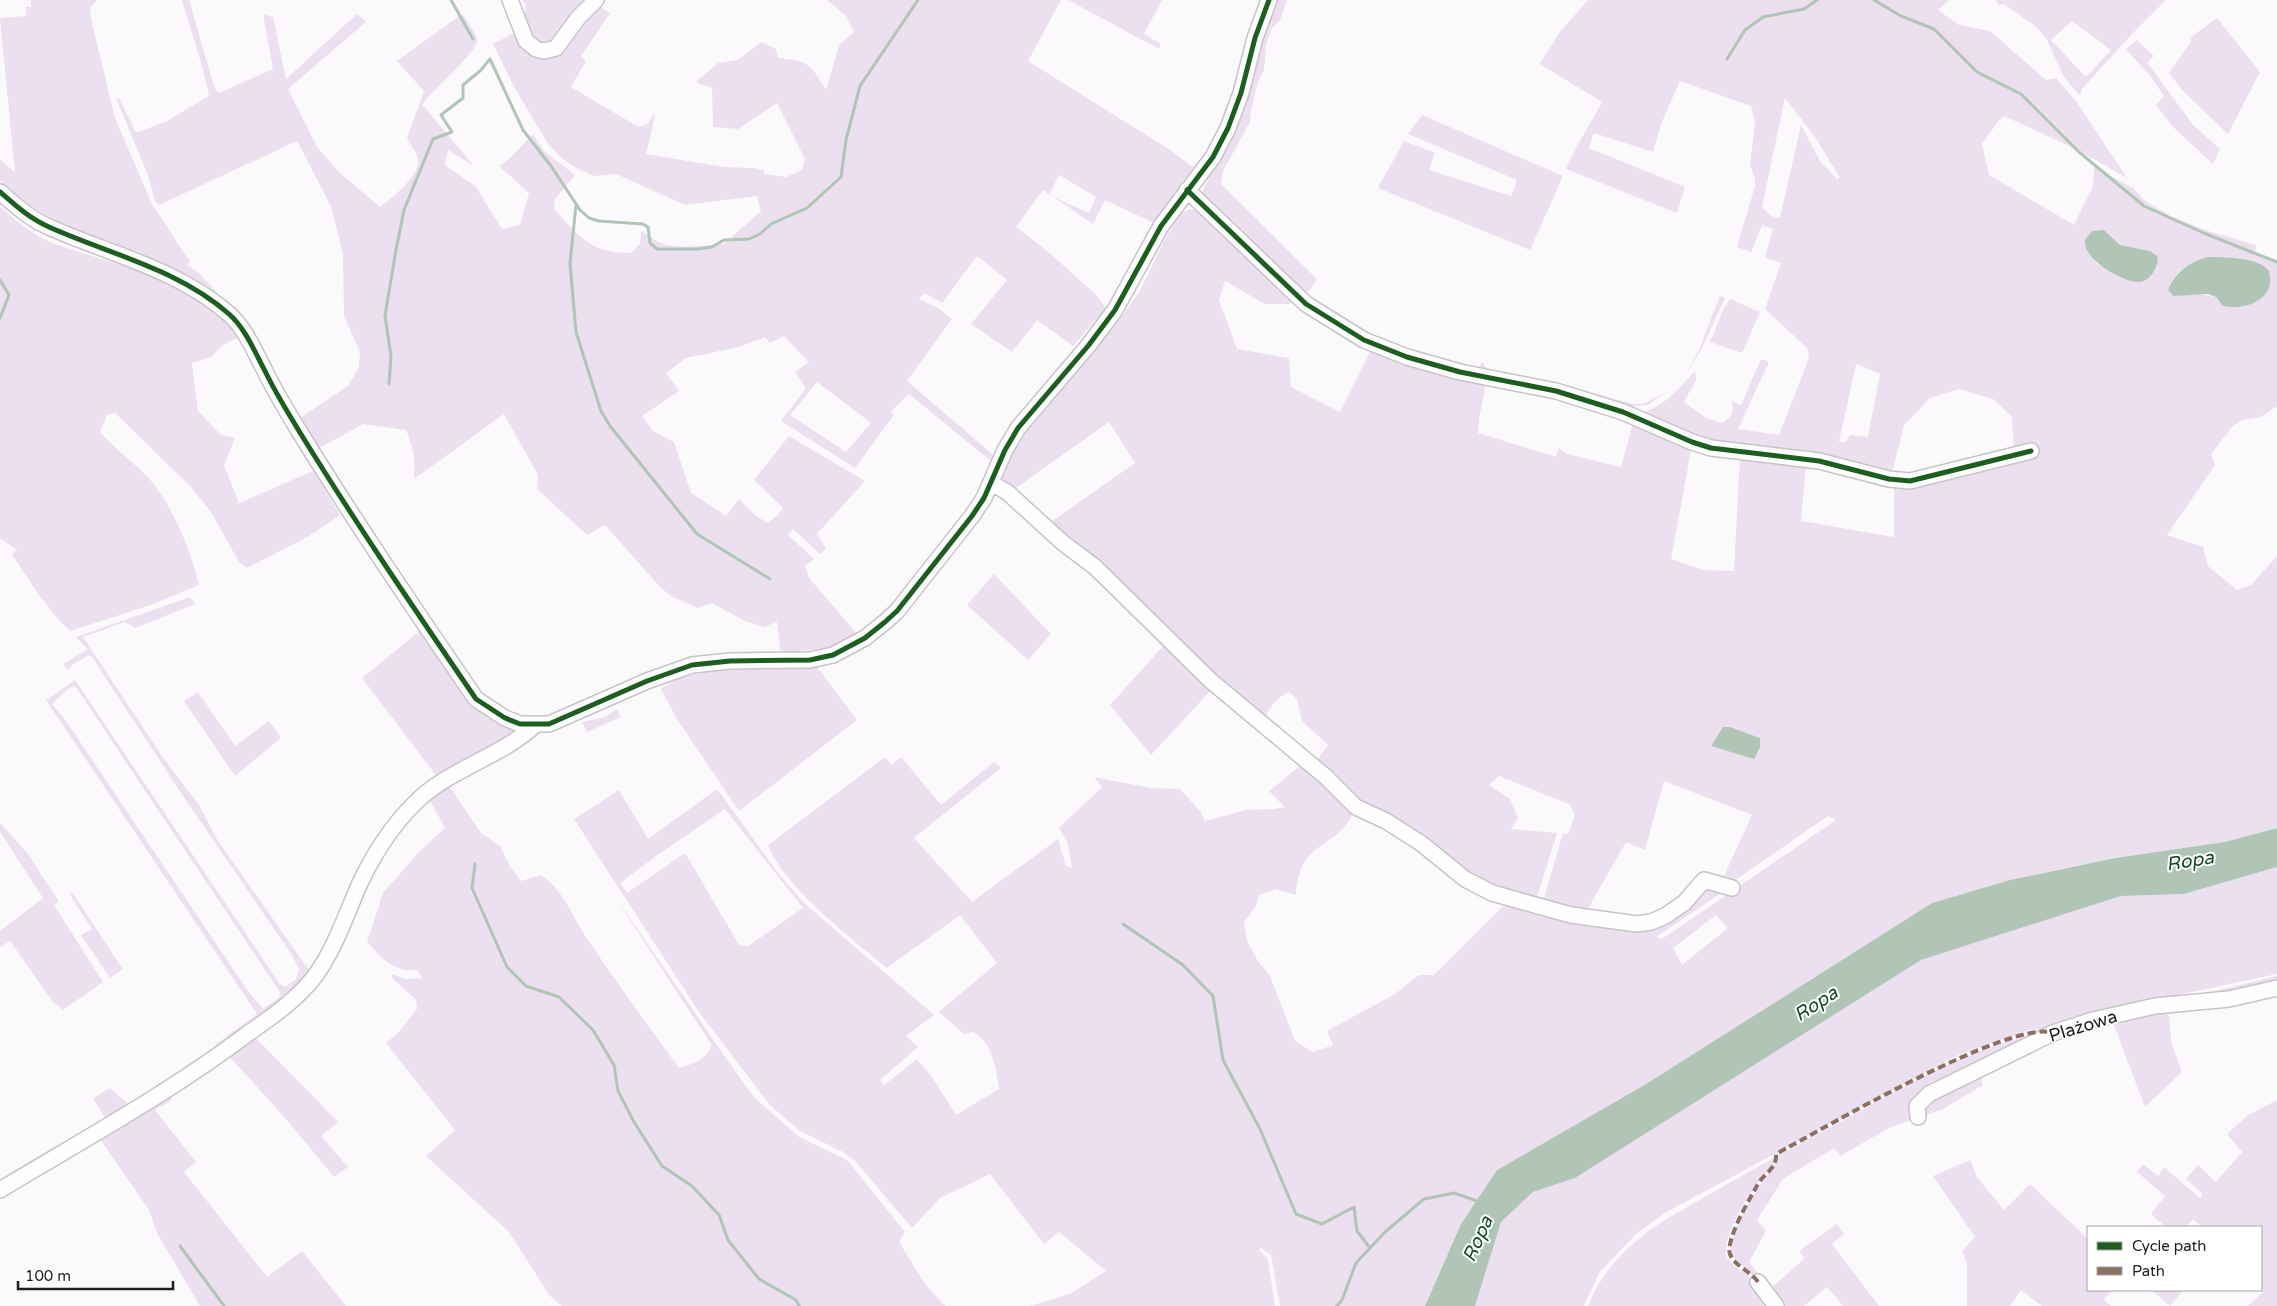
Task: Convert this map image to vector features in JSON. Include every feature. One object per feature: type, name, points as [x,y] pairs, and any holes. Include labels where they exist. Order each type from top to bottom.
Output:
[{"type":"street","points":[[510,0],[526,41],[536,50],[544,52],[556,48],[578,18],[596,0]]},
{"type":"street","points":[[0,192],[20,210],[48,227],[118,252],[170,276],[201,293],[233,318],[249,342],[280,400],[348,511],[476,699],[505,718],[520,724],[534,726],[549,724],[648,681],[692,665],[730,661],[810,660],[832,655],[865,638],[896,611],[972,516],[991,483],[1004,450],[1018,428],[1088,346],[1115,310],[1161,226],[1212,157],[1228,128],[1242,93],[1255,38],[1268,0]]},
{"type":"street","points":[[1188,190],[1306,304],[1364,340],[1407,357],[1469,374],[1556,391],[1628,414],[1692,442],[1711,448],[1819,461],[1889,479],[1910,481],[2031,451]]},
{"type":"street","points":[[991,483],[1009,494],[1063,542],[1095,567],[1211,681],[1326,777],[1356,807],[1386,821],[1422,844],[1465,879],[1492,892],[1571,915],[1637,924],[1651,922],[1665,916],[1684,903],[1704,880],[1732,888]]},
{"type":"street","points":[[0,1190],[222,1054],[298,994],[314,977],[332,950],[362,880],[382,845],[413,805],[423,795],[502,750],[522,737],[534,726]]},
{"type":"street","name":"Plażowa","points":[[1918,1118],[1917,1106],[1929,1094],[2053,1033],[2093,1020],[2155,1006],[2230,999],[2277,988]]},
{"type":"street","points":[[1758,1282],[1776,1306]]},
{"type":"shaded area","points":[[31,0],[97,0],[91,7],[90,15],[115,118],[152,204],[190,262],[187,265],[199,273],[222,298],[191,278],[167,266],[56,221],[18,197],[0,181],[0,159],[15,173],[0,18],[26,16],[26,7],[31,7]]},
{"type":"shaded area","points":[[182,0],[189,0],[214,86],[219,93],[273,69],[263,14],[273,17],[286,79],[357,14],[366,22],[288,89],[317,147],[339,172],[380,207],[405,186],[418,165],[417,156],[407,138],[424,91],[397,61],[462,14],[475,34],[477,41],[475,46],[470,54],[423,104],[421,103],[474,166],[448,150],[445,165],[476,187],[502,229],[520,225],[529,193],[499,166],[508,160],[533,134],[544,151],[575,175],[555,199],[554,209],[587,242],[605,250],[631,253],[640,244],[641,231],[658,242],[668,245],[692,247],[724,244],[761,211],[757,196],[685,205],[616,174],[594,176],[576,168],[563,159],[548,144],[513,85],[493,44],[522,29],[526,5],[522,0],[588,0],[610,13],[581,56],[586,61],[571,87],[637,126],[650,121],[654,113],[655,116],[646,154],[724,167],[753,168],[764,170],[764,174],[786,177],[802,170],[805,159],[777,103],[738,129],[713,127],[712,88],[696,82],[718,63],[738,60],[761,42],[776,49],[778,58],[808,65],[826,90],[839,45],[854,32],[846,16],[827,0],[1061,0],[1028,61],[1170,150],[1197,170],[1156,224],[1105,200],[1093,224],[1053,197],[1089,213],[1096,197],[1059,175],[1049,194],[1043,190],[1016,227],[1052,255],[1096,295],[1106,308],[1073,346],[1037,320],[1012,352],[971,324],[1007,280],[977,256],[942,303],[924,293],[919,299],[938,308],[952,319],[907,381],[997,458],[992,462],[909,394],[891,411],[894,415],[855,468],[781,421],[806,388],[795,372],[809,362],[784,336],[770,343],[765,337],[739,347],[686,358],[666,373],[679,391],[642,416],[653,431],[674,442],[691,493],[726,516],[739,499],[756,516],[768,523],[778,515],[783,508],[754,480],[789,436],[865,481],[817,534],[826,549],[820,554],[793,529],[788,535],[814,559],[805,566],[810,579],[858,635],[827,648],[781,654],[777,622],[764,627],[745,621],[712,603],[698,608],[673,597],[661,588],[605,525],[587,535],[537,489],[538,475],[504,414],[414,479],[415,466],[406,430],[363,424],[316,450],[300,418],[348,386],[359,367],[360,352],[344,316],[343,253],[331,206],[297,141],[159,205],[155,201],[148,175],[116,98],[119,98],[136,133],[167,121],[209,96]],"holes":[[[817,382],[871,423],[846,452],[790,415]]]},
{"type":"shaded area","points":[[1068,0],[1162,0],[1144,34],[1161,44],[1159,49]]},
{"type":"shaded area","points":[[1275,0],[1287,0],[1280,20],[1272,28],[1266,44],[1264,70],[1258,81],[1250,122],[1223,171],[1221,184],[1317,279],[1309,291],[1302,295],[1201,196],[1204,187],[1231,140]]},
{"type":"shaded area","points":[[1588,0],[1949,0],[1938,10],[1959,25],[1990,31],[2046,80],[2056,78],[2076,101],[2127,178],[2076,149],[2004,116],[1982,144],[1989,175],[2074,225],[2093,186],[2094,167],[2133,188],[2144,200],[2170,216],[2211,232],[2256,245],[2255,252],[2277,260],[2277,406],[2261,417],[2242,420],[2233,426],[2211,454],[2215,465],[2167,535],[2203,547],[2208,566],[2237,590],[2251,585],[2277,556],[2277,828],[2225,842],[2114,858],[2010,880],[1932,903],[1646,1084],[1497,1170],[1461,1224],[1425,1306],[1280,1306],[1271,1255],[1261,1248],[1259,1250],[1268,1259],[1275,1306],[1030,1306],[1070,1294],[1106,1271],[1059,1232],[1044,1244],[990,1174],[940,1198],[912,1228],[855,1161],[843,1152],[800,1131],[771,1106],[699,1012],[574,819],[619,790],[648,839],[717,789],[778,873],[804,903],[934,1015],[906,1036],[918,1047],[880,1080],[884,1085],[917,1059],[932,1077],[956,1115],[999,1089],[998,1081],[989,1049],[980,1037],[973,1032],[964,1034],[939,1012],[997,963],[960,915],[887,968],[803,895],[776,861],[768,845],[885,757],[892,765],[901,757],[941,805],[994,762],[1001,768],[914,838],[972,902],[1058,839],[1066,866],[1072,868],[1068,844],[1059,828],[1102,787],[1094,777],[1151,788],[1180,789],[1200,811],[1205,821],[1246,810],[1285,807],[1269,791],[1305,762],[1353,813],[1346,825],[1311,854],[1304,863],[1296,895],[1275,889],[1259,895],[1256,906],[1244,923],[1247,941],[1258,961],[1270,976],[1295,1041],[1313,1052],[1333,1045],[1327,1031],[1395,994],[1419,975],[1434,975],[1504,905],[1517,905],[1631,930],[1707,883],[1727,889],[1656,937],[1662,939],[1836,820],[1828,816],[1731,883],[1722,880],[1752,815],[1664,781],[1645,850],[1626,842],[1585,914],[1543,902],[1563,833],[1568,834],[1575,814],[1569,804],[1499,776],[1489,785],[1510,799],[1518,818],[1511,829],[1557,833],[1538,894],[1533,899],[1496,890],[1356,803],[1315,763],[1328,745],[1302,721],[1297,699],[1289,692],[1277,700],[1263,720],[1048,524],[1135,463],[1109,422],[1013,490],[1008,488],[1000,478],[1028,428],[1122,317],[1143,285],[1175,222],[1182,214],[1192,209],[1203,212],[1294,298],[1289,304],[1265,304],[1225,281],[1219,300],[1237,349],[1289,358],[1291,387],[1340,412],[1372,348],[1486,382],[1478,433],[1556,457],[1559,448],[1567,454],[1621,467],[1634,419],[1692,445],[1671,559],[1703,570],[1734,571],[1740,455],[1806,464],[1801,521],[1894,537],[1894,483],[2014,455],[2012,417],[1993,399],[1959,389],[1930,398],[1904,425],[1893,469],[1889,472],[1710,445],[1640,413],[1664,402],[1695,371],[1696,380],[1684,402],[1706,418],[1722,423],[1732,414],[1732,401],[1741,405],[1761,359],[1769,362],[1738,429],[1779,435],[1809,358],[1807,348],[1765,309],[1781,263],[1765,257],[1773,229],[1762,225],[1751,252],[1737,247],[1755,186],[1755,179],[1750,164],[1755,122],[1751,106],[1680,81],[1661,124],[1653,152],[1594,133],[1589,148],[1685,187],[1677,213],[1566,169],[1602,102],[1540,64],[1560,32]],"holes":[[[1785,98],[1815,137],[1840,178],[1837,179],[1820,161],[1801,125],[1780,218],[1771,216],[1762,207]],[[2104,230],[2120,245],[2150,251],[2140,282],[2124,278],[2096,263],[2092,231]],[[2215,257],[2243,259],[2268,268],[2269,287],[2219,301],[2216,297],[2193,293],[2173,296],[2168,290],[2176,275],[2193,263]],[[1856,364],[1880,374],[1868,437],[1850,435],[1846,442],[1839,442]],[[1723,727],[1730,727],[1760,738],[1754,758],[1711,746]],[[725,809],[803,908],[748,946],[742,946],[738,943],[685,853],[627,893],[620,883]],[[1716,915],[1728,928],[1682,965],[1673,948]]]},
{"type":"shaded area","points":[[1995,0],[2166,0],[2082,89],[2080,96],[2064,77],[2046,38],[2035,26],[2004,4],[1999,5]],"holes":[[[2072,21],[2111,50],[2086,77],[2051,40]]]},
{"type":"shaded area","points":[[2217,18],[2260,72],[2228,134],[2182,90],[2169,73],[2190,43],[2191,37]]},
{"type":"shaded area","points":[[2137,40],[2154,56],[2147,62],[2193,125],[2220,149],[2213,164],[2174,128],[2156,105],[2164,96],[2151,77],[2126,49]]},
{"type":"shaded area","points":[[1422,115],[1563,176],[1530,250],[1378,188],[1404,141],[1435,153],[1429,170],[1511,196],[1517,180],[1408,134]]},
{"type":"shaded area","points":[[0,206],[21,224],[44,239],[157,278],[203,303],[222,319],[237,338],[223,345],[211,357],[192,363],[198,411],[221,435],[235,438],[224,465],[239,503],[313,471],[340,515],[309,536],[247,568],[239,562],[211,512],[190,486],[115,413],[107,415],[100,432],[145,474],[167,503],[191,558],[199,585],[154,604],[70,631],[46,604],[25,575],[12,554],[17,550],[0,538]]},
{"type":"shaded area","points":[[1720,295],[1725,298],[1701,350],[1687,372],[1700,348]]},
{"type":"shaded area","points":[[1730,299],[1760,312],[1742,353],[1710,342],[1723,310]]},
{"type":"shaded area","points":[[1482,362],[1489,372],[1556,382],[1633,404],[1643,404],[1666,392],[1648,405],[1624,407],[1546,385],[1481,375],[1478,369]]},
{"type":"shaded area","points":[[994,574],[1051,634],[1028,660],[967,605]]},
{"type":"shaded area","points":[[190,597],[195,604],[135,628],[125,622],[83,637],[164,759],[199,805],[218,841],[311,973],[299,987],[219,1051],[215,1045],[257,1014],[46,700],[75,680],[279,983],[285,987],[296,979],[299,969],[292,955],[181,793],[92,657],[89,655],[72,665],[68,670],[63,664],[88,649],[76,637]],"holes":[[[75,686],[280,992],[279,998],[263,1009],[248,991],[64,718],[52,704],[68,689]]]},
{"type":"shaded area","points":[[421,630],[463,693],[478,711],[511,728],[514,732],[508,739],[438,778],[362,678]]},
{"type":"shaded area","points":[[1165,644],[1213,688],[1151,755],[1110,705]]},
{"type":"shaded area","points":[[815,664],[857,720],[739,811],[677,719],[661,689],[674,681],[691,675],[712,671],[757,666]]},
{"type":"shaded area","points":[[198,692],[235,746],[269,721],[281,738],[235,776],[184,701]]},
{"type":"shaded area","points":[[617,709],[621,717],[587,732],[582,722],[605,717]]},
{"type":"shaded area","points":[[448,784],[481,833],[500,846],[511,868],[521,881],[541,875],[556,888],[599,956],[679,1068],[694,1063],[708,1053],[711,1044],[611,891],[755,1098],[799,1137],[847,1160],[905,1232],[899,1242],[925,1284],[945,1306],[562,1306],[550,1296],[509,1232],[426,1156],[455,1130],[386,1043],[399,1032],[417,1009],[416,1000],[391,977],[393,974],[404,979],[422,978],[418,970],[395,967],[378,954],[367,942],[383,893],[420,851],[445,828],[428,797]]},
{"type":"shaded area","points":[[0,823],[28,854],[59,902],[54,905],[103,982],[63,1010],[53,1002],[10,941],[0,947],[0,931],[43,898],[0,832]]},
{"type":"shaded area","points":[[2277,867],[2277,974],[2173,996],[2151,1004],[2049,1029],[2029,1030],[1956,1056],[1665,1213],[1636,1234],[1599,1273],[1584,1306],[1475,1306],[1501,1222],[1533,1192],[1575,1178],[1921,960],[2121,896],[2184,894]]},
{"type":"shaded area","points":[[72,892],[123,969],[110,978],[81,935],[92,929],[70,895]]},
{"type":"shaded area","points":[[2277,976],[2277,986],[2165,1003]]},
{"type":"shaded area","points":[[2168,1008],[2172,1045],[2182,1072],[2145,1107],[2112,1020]]},
{"type":"shaded area","points":[[2038,1034],[1929,1090],[1916,1118],[1891,1127],[1840,1156],[1834,1148],[1783,1179],[1757,1220],[1766,1231],[1749,1262],[1762,1278],[1760,1281],[1736,1261],[1732,1254],[1732,1245],[1739,1222],[1761,1184],[1774,1168],[1773,1166],[1766,1172],[1740,1210],[1728,1239],[1726,1251],[1728,1259],[1755,1281],[1773,1306],[1588,1306],[1594,1292],[1611,1266],[1645,1234],[1670,1217],[1942,1068],[1989,1048]]},
{"type":"shaded area","points":[[256,1038],[338,1122],[321,1136],[348,1167],[334,1177],[287,1120],[229,1056]]},
{"type":"shaded area","points":[[1979,1074],[1983,1085],[1941,1110],[1920,1117],[1921,1102]]},
{"type":"shaded area","points":[[110,1088],[131,1107],[107,1121],[93,1098]]},
{"type":"shaded area","points":[[169,1096],[172,1100],[155,1110],[196,1162],[184,1172],[267,1277],[302,1251],[346,1306],[200,1306],[157,1233],[149,1210],[98,1136]]},
{"type":"shaded area","points":[[2277,1100],[2277,1306],[2248,1306],[2263,1292],[2262,1226],[2201,1226],[2193,1219],[2187,1226],[2165,1226],[2151,1214],[2165,1196],[2137,1172],[2143,1164],[2158,1176],[2164,1167],[2200,1198],[2203,1194],[2186,1179],[2198,1165],[2216,1182],[2242,1152],[2227,1134],[2248,1115]]},
{"type":"shaded area","points":[[1970,1160],[1977,1177],[2004,1210],[2030,1184],[2087,1238],[2087,1291],[2112,1291],[2104,1299],[2111,1306],[2042,1306],[2021,1290],[2010,1306],[1967,1306],[1967,1263],[1962,1251],[1975,1237],[1933,1176]]},
{"type":"shaded area","points":[[1837,1224],[1844,1234],[1832,1244],[1879,1306],[1843,1306],[1827,1287],[1804,1306],[1781,1306],[1769,1290],[1805,1258],[1799,1251]]},
{"type":"shaded area","points":[[2152,1291],[2182,1291],[2170,1306]]},
{"type":"water","points":[[2104,230],[2120,245],[2150,251],[2157,256],[2157,265],[2153,273],[2144,281],[2132,281],[2114,274],[2096,262],[2086,247],[2085,240],[2092,231]]},
{"type":"water","points":[[2207,257],[2250,260],[2264,266],[2269,271],[2270,279],[2270,285],[2266,293],[2256,302],[2236,307],[2223,306],[2216,297],[2208,294],[2173,296],[2168,290],[2179,273],[2194,262]]},
{"type":"water","points":[[1723,727],[1730,727],[1760,738],[1760,747],[1754,759],[1711,746]]},
{"type":"water","name":"Ropa","points":[[2277,828],[2277,867],[2184,894],[2121,896],[1921,960],[1575,1178],[1533,1192],[1501,1222],[1475,1306],[1425,1306],[1461,1224],[1497,1170],[1646,1084],[1932,903],[2010,880],[2115,858],[2225,842]]},
{"type":"waterway","points":[[451,0],[473,39]]},
{"type":"waterway","points":[[389,384],[391,356],[385,316],[404,210],[433,139],[452,132],[441,115],[463,98],[463,85],[480,71],[490,59],[523,130],[551,166],[580,210],[589,218],[599,221],[643,224],[648,227],[650,243],[657,249],[699,249],[712,247],[724,240],[749,239],[760,234],[771,224],[807,208],[841,177],[846,140],[860,86],[918,0]]},
{"type":"waterway","points":[[1727,59],[1745,30],[1763,17],[1804,9],[1817,0]]},
{"type":"waterway","points":[[1874,0],[1901,16],[1934,29],[1977,72],[2021,94],[2079,152],[2144,206],[2206,234],[2277,262]]},
{"type":"waterway","points":[[576,205],[570,263],[576,332],[601,411],[610,426],[697,534],[770,579]]},
{"type":"waterway","points":[[0,280],[9,295],[0,318]]},
{"type":"waterway","points":[[475,864],[472,888],[507,967],[526,986],[559,997],[593,1030],[614,1065],[618,1091],[634,1122],[662,1166],[692,1186],[719,1215],[728,1240],[759,1279],[796,1300],[799,1306]]},
{"type":"waterway","points":[[1123,924],[1183,965],[1213,996],[1223,1060],[1260,1129],[1296,1214],[1322,1224],[1354,1207],[1357,1231],[1370,1248]]},
{"type":"waterway","points":[[1337,1306],[1342,1300],[1356,1263],[1385,1232],[1424,1199],[1454,1193],[1480,1202]]},
{"type":"waterway","points":[[180,1246],[224,1306]]},
{"type":"marked path","points":[[1758,1282],[1733,1259],[1729,1249],[1741,1215],[1758,1184],[1773,1167],[1776,1154],[1873,1101],[1959,1058],[1999,1042],[2031,1033],[2053,1033]]},
{"type":"cycle path","points":[[0,192],[42,224],[142,264],[188,285],[209,298],[229,314],[245,333],[281,401],[342,499],[476,699],[505,718],[520,724],[549,724],[647,681],[692,665],[730,661],[810,660],[833,655],[865,638],[897,611],[972,516],[984,498],[1005,450],[1018,428],[1088,346],[1115,310],[1161,226],[1213,157],[1228,128],[1241,93],[1255,38],[1269,0]]},
{"type":"cycle path","points":[[1187,190],[1306,304],[1364,340],[1407,357],[1460,372],[1556,391],[1623,412],[1692,442],[1711,448],[1819,461],[1889,479],[1910,481],[2031,451]]}]
